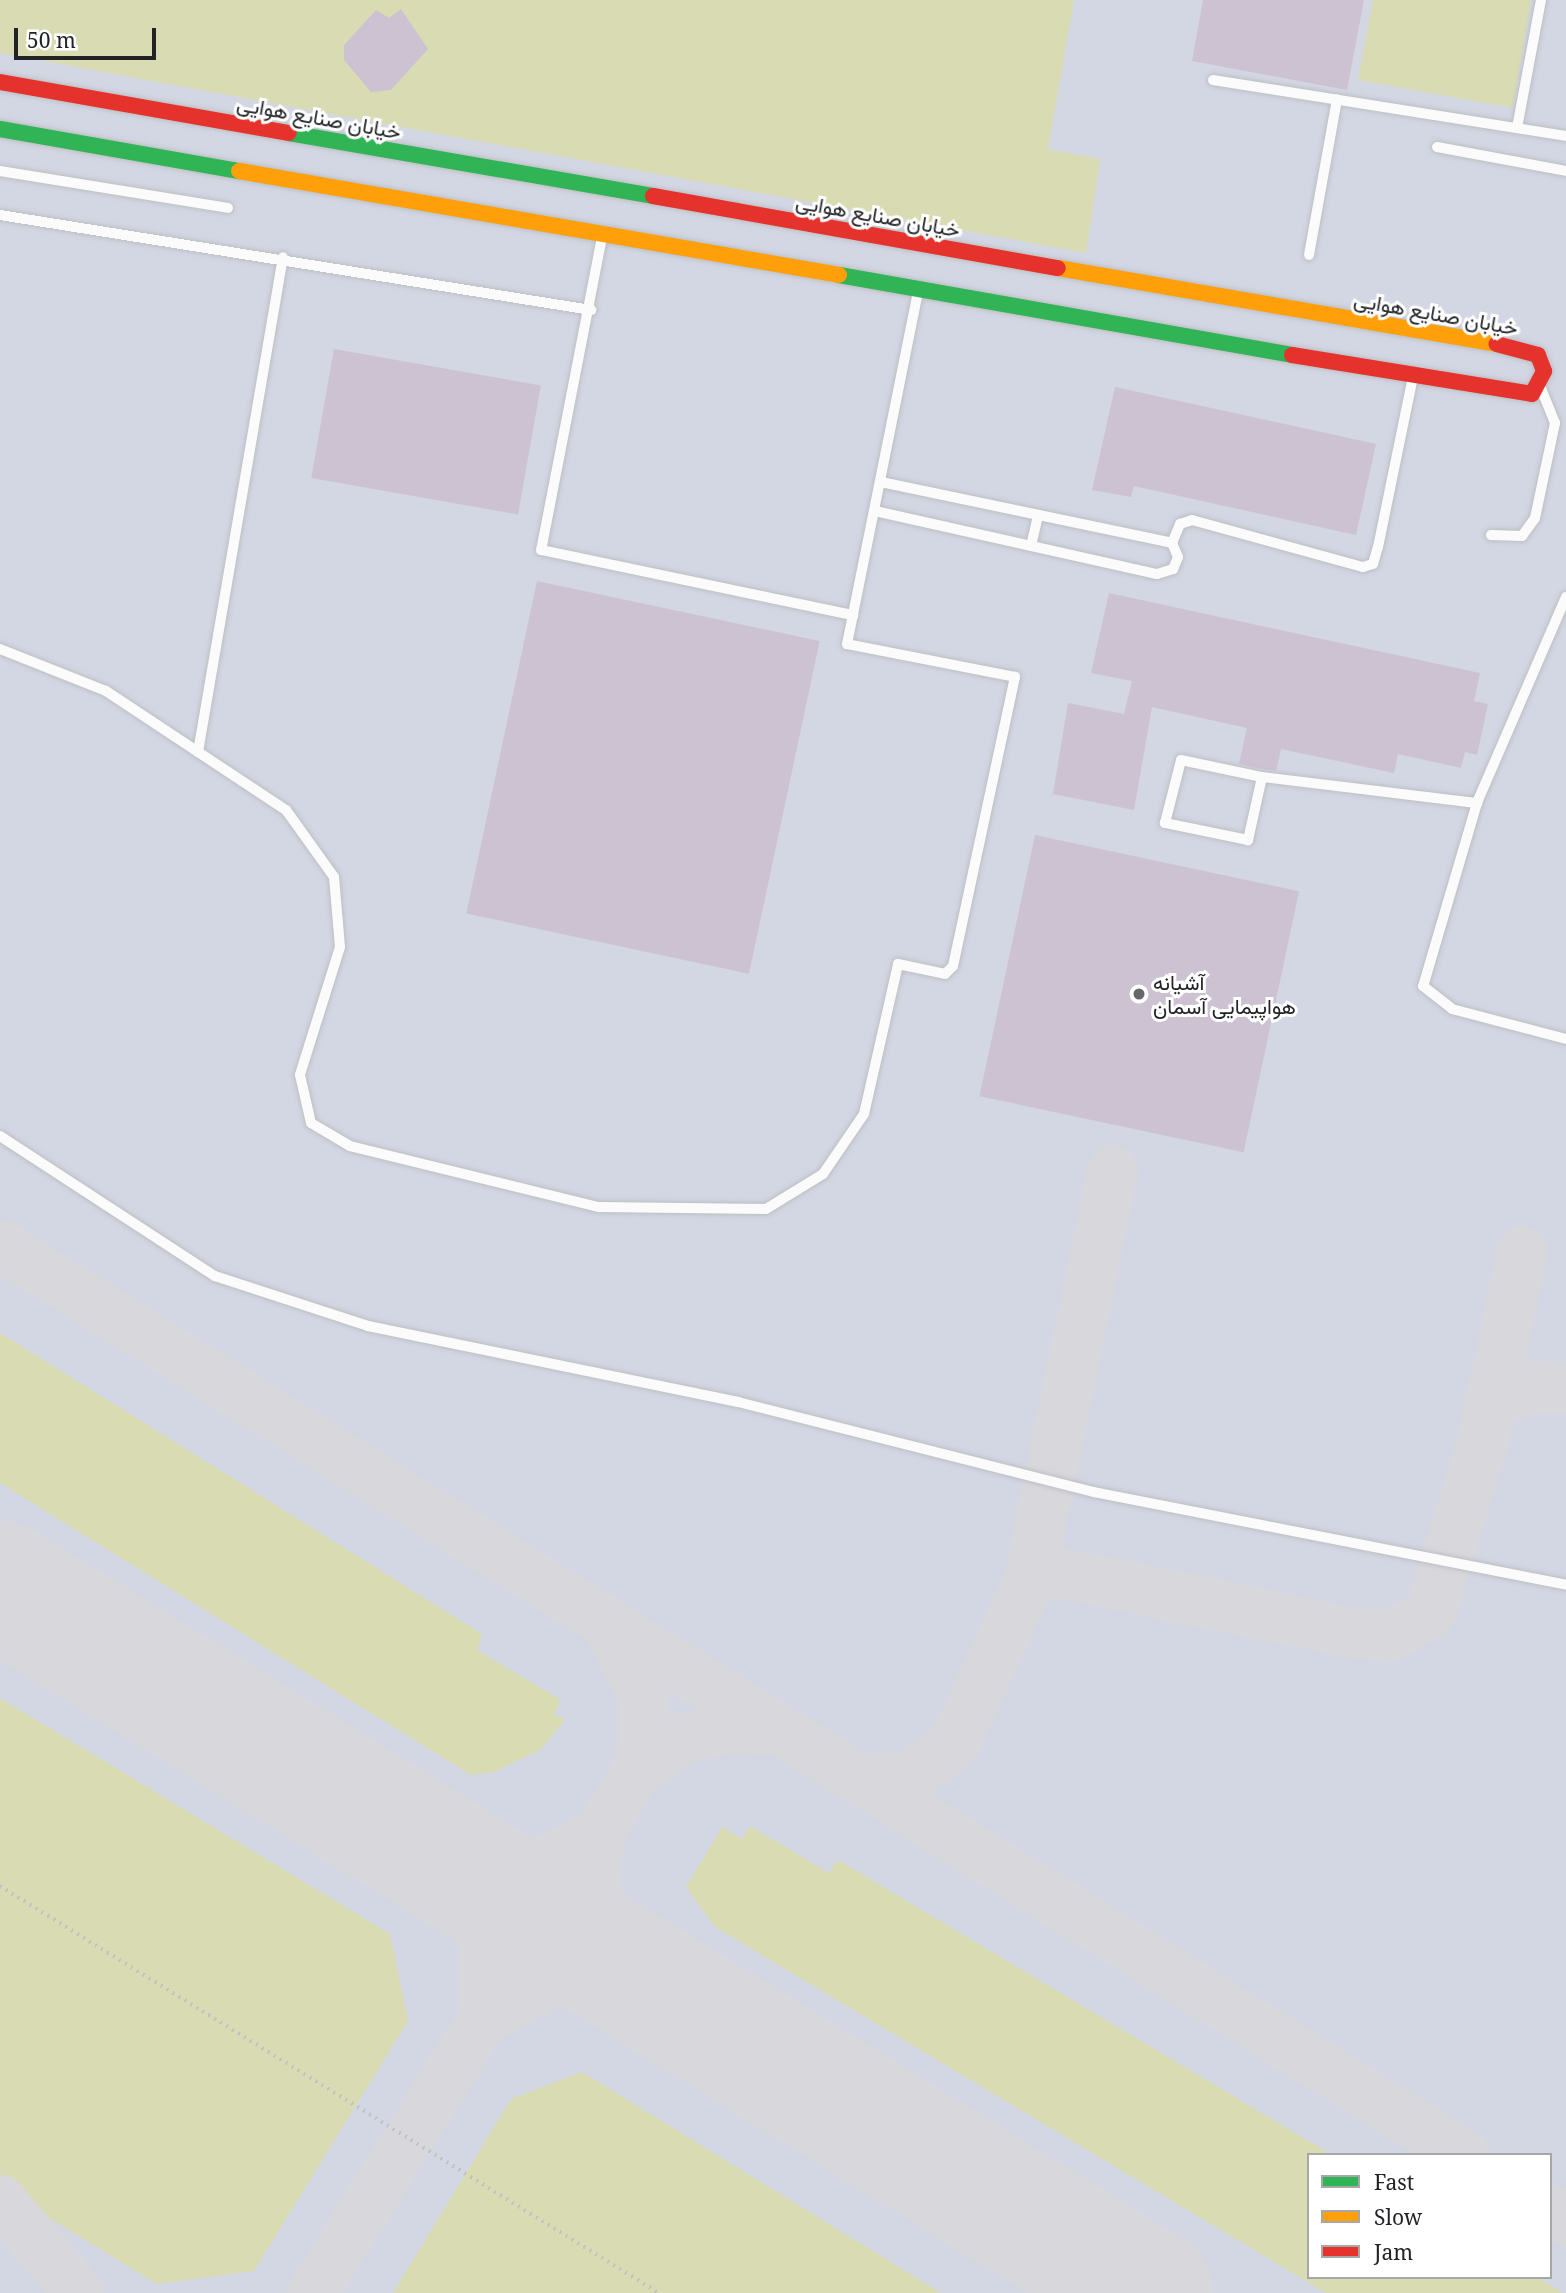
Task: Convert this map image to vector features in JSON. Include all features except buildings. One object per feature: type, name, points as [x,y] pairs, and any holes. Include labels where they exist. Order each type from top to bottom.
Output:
[{"type":"street","name":"خیابان صنایع هوایی","points":[[0,82],[1422,331],[1538,355],[1544,371],[1539,386]]},
{"type":"street","points":[[78,143],[86,122],[83,97]]},
{"type":"street","points":[[251,173],[245,147],[257,127]]},
{"type":"street","points":[[0,129],[1512,393],[1532,394],[1539,386]]},
{"type":"street","points":[[602,235],[610,189]]},
{"type":"street","points":[[918,290],[927,245]]},
{"type":"street","points":[[1116,324],[1124,279]]},
{"type":"street","points":[[1413,376],[1422,331]]},
{"type":"lane","points":[[1517,128],[1541,0]]},
{"type":"lane","points":[[1213,80],[1566,136]]},
{"type":"lane","points":[[1309,256],[1337,100]]},
{"type":"lane","points":[[1437,147],[1566,171]]},
{"type":"lane","points":[[0,171],[228,208]]},
{"type":"lane","points":[[0,215],[283,257],[591,310]]},
{"type":"lane","points":[[602,235],[591,310],[541,550],[853,615]]},
{"type":"lane","points":[[198,752],[283,257]]},
{"type":"lane","points":[[0,649],[106,691],[286,810],[334,877],[340,947],[300,1075],[311,1123],[350,1146],[599,1207],[766,1209],[823,1174],[864,1114],[898,964],[945,974],[953,966],[1015,677],[847,645],[918,290]]},
{"type":"lane","points":[[875,512],[1157,574],[1173,569],[1178,557],[1172,543],[1180,524],[1192,520],[1363,568],[1373,564],[1413,376]]},
{"type":"lane","points":[[1490,535],[1522,536],[1535,518],[1555,423],[1539,386]]},
{"type":"lane","points":[[881,482],[1172,543]]},
{"type":"lane","points":[[1031,546],[1038,515]]},
{"type":"lane","points":[[1566,597],[1477,803],[1423,986],[1451,1009],[1566,1039]]},
{"type":"lane","points":[[1262,777],[1248,840],[1165,823],[1181,760],[1262,777],[1477,803]]},
{"type":"lane","points":[[0,1136],[215,1276],[368,1326],[738,1402],[1094,1492],[1566,1584]]},
{"type":"path","points":[[0,1886],[659,2293]]},
{"type":"shaded area","points":[[0,0],[1566,0],[1566,2293],[0,2293]]},
{"type":"green space","points":[[0,0],[1074,0],[1048,149],[1100,159],[1086,253],[0,53]]},
{"type":"green space","points":[[1373,0],[1531,0],[1513,108],[1358,80]]},
{"type":"green space","points":[[0,1333],[482,1634],[477,1650],[561,1700],[554,1714],[565,1720],[540,1750],[494,1772],[471,1775],[0,1483]]},
{"type":"green space","points":[[0,1698],[390,1934],[408,2021],[254,2271],[157,2284],[0,2188]]},
{"type":"green space","points":[[750,1826],[829,1873],[838,1860],[1329,2153],[1307,2153],[1307,2279],[1540,2279],[1563,2293],[1326,2293],[715,1927],[686,1887],[722,1827],[742,1839]]},
{"type":"green space","points":[[582,2072],[941,2293],[393,2293],[511,2099]]},
{"type":"taxiway","points":[[1028,1581],[1112,1170]]},
{"type":"taxiway","points":[[0,1245],[1461,2153]]},
{"type":"taxiway","points":[[861,1780],[911,1776],[954,1743],[1028,1581],[1058,1572],[1356,1633],[1388,1636],[1430,1613],[1482,1442],[1522,1251]]},
{"type":"taxiway","points":[[1490,1403],[1534,1386],[1566,1387]]},
{"type":"taxiway","points":[[312,2293],[635,1773],[643,1748],[643,1696],[609,1628]]},
{"type":"taxiway","points":[[635,1773],[681,1738],[731,1728],[774,1729]]},
{"type":"taxiway","points":[[458,1870],[523,1873],[594,1835]]},
{"type":"taxiway","points":[[598,1837],[594,1905],[624,1970]]},
{"type":"taxiway","points":[[435,1855],[463,1894],[485,1943],[483,2015]]},
{"type":"taxiway","points":[[487,2017],[550,1983],[582,1979],[667,1995]]},
{"type":"taxiway","points":[[0,2200],[79,2293]]},
{"type":"taxiway","points":[[1552,2211],[1566,2220]]},
{"type":"runway","points":[[0,1585],[1149,2293]]},
{"type":"traffic: fast","points":[[0,129],[239,171]]},
{"type":"traffic: fast","points":[[289,133],[653,196]]},
{"type":"traffic: fast","points":[[839,275],[1292,355]]},
{"type":"traffic: slow","points":[[239,171],[839,275]]},
{"type":"traffic: slow","points":[[1058,268],[1496,344]]},
{"type":"traffic: jam","points":[[0,82],[289,133]]},
{"type":"traffic: jam","points":[[653,196],[1058,268]]},
{"type":"traffic: jam","points":[[1292,355],[1532,394],[1544,371],[1538,355],[1496,344]]},
{"type":"place","name":"آشیانه هواپیمایی آسمان","points":[[1139,994]]}]
